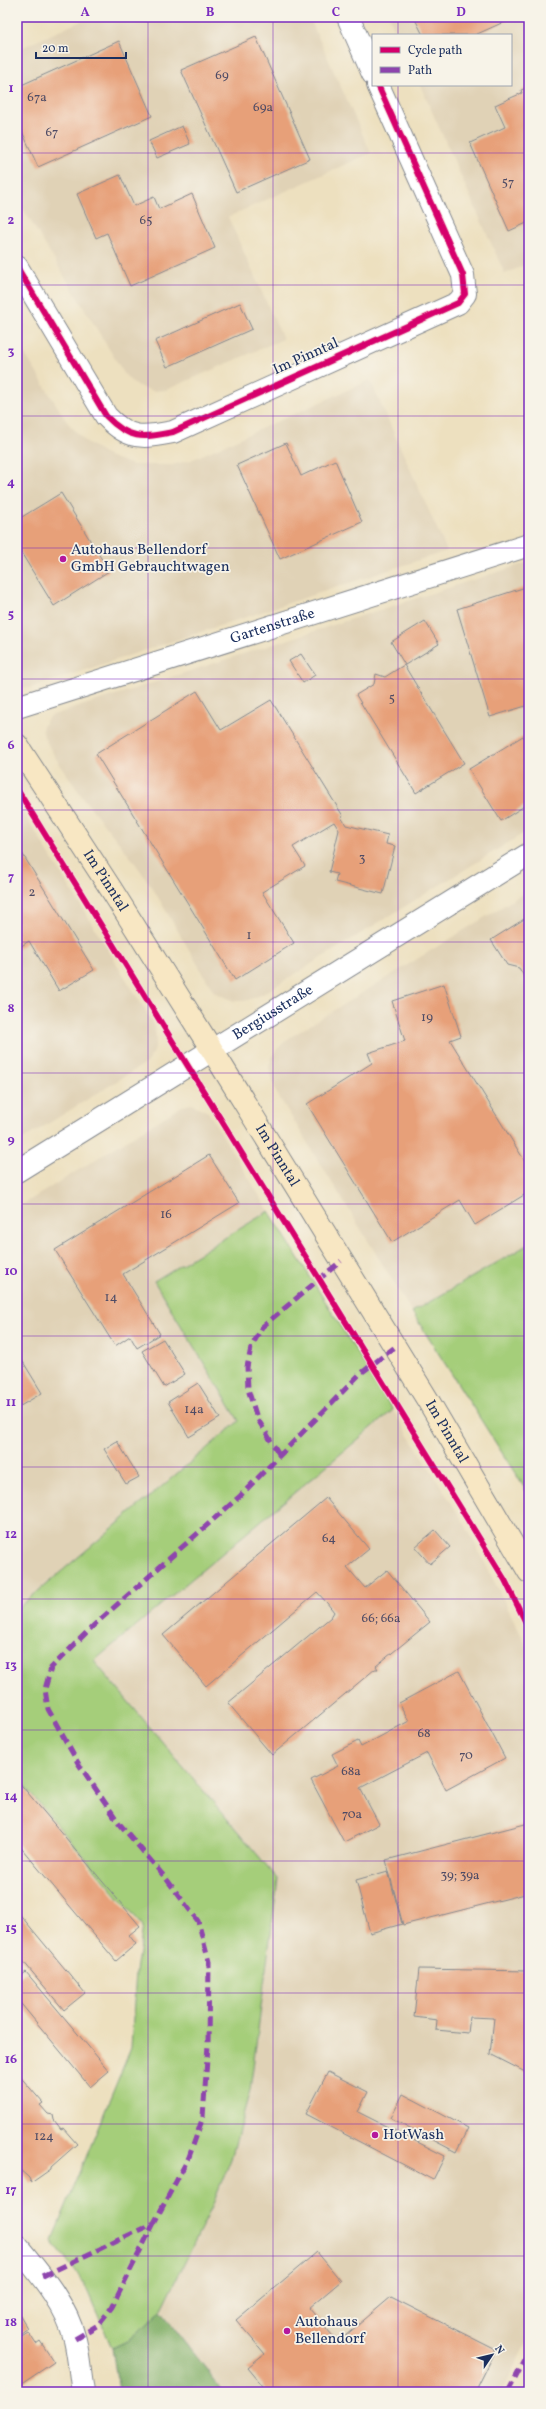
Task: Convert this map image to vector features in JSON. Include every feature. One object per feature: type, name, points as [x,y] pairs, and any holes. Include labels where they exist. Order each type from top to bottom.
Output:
[{"type":"main road","name":"Im Pinntal","points":[[17,746],[111,889],[212,1050],[429,1402],[529,1572]]},
{"type":"street","points":[[348,17],[372,72]]},
{"type":"street","name":"Im Pinntal","points":[[17,268],[106,416],[118,428],[133,436],[151,436],[173,432],[458,303],[465,294],[463,275],[378,86]]},
{"type":"street","name":"Gartenstraße","points":[[17,707],[529,546]]},
{"type":"street","name":"Bergiusstraße","points":[[17,1171],[529,854]]},
{"type":"street","points":[[17,2246],[43,2276],[60,2304],[75,2339],[83,2392]]},
{"type":"shaded area","points":[[90,17],[309,17],[371,153],[228,217],[283,339],[166,390],[154,391],[143,388],[133,383],[125,375],[17,199],[17,50]]},
{"type":"shaded area","points":[[389,17],[529,17],[529,263],[505,274],[420,86],[512,86],[512,34],[397,34]]},
{"type":"shaded area","points":[[17,341],[67,422],[85,441],[108,456],[133,465],[172,465],[191,460],[370,380],[447,551],[30,688],[17,686]]},
{"type":"shaded area","points":[[529,562],[529,830],[261,995],[245,1001],[234,1001],[214,992],[152,887],[132,859],[83,798],[55,757],[44,737],[42,728],[46,721],[50,716]]},
{"type":"shaded area","points":[[17,802],[155,1026],[156,1040],[154,1052],[146,1063],[17,1143]]},
{"type":"shaded area","points":[[529,890],[529,1244],[412,1312],[276,1092],[269,1067],[272,1057],[278,1048],[289,1038]]},
{"type":"shaded area","points":[[192,1104],[208,1112],[269,1211],[154,1282],[239,1421],[17,1609],[17,1208],[182,1106]]},
{"type":"shaded area","points":[[393,1410],[466,1526],[529,1650],[529,2336],[502,2392],[224,2392],[161,2311],[211,2209],[231,2159],[250,2090],[278,1879],[94,1661]]},
{"type":"green space","points":[[269,1211],[393,1410],[94,1661],[278,1879],[250,2090],[231,2159],[211,2209],[161,2311],[127,2341],[112,2348],[84,2283],[52,2240],[131,2048],[136,1972],[143,1926],[17,1778],[17,1609],[239,1421],[154,1281]]},
{"type":"green space","points":[[529,1244],[529,1495],[412,1312]]},
{"type":"green space","points":[[161,2311],[224,2392],[119,2392],[112,2348],[127,2341]]},
{"type":"building","points":[[414,17],[515,17],[477,34],[422,34]]},
{"type":"building","points":[[256,37],[310,159],[236,192],[181,70]]},
{"type":"building","points":[[119,41],[152,116],[38,167],[17,120],[17,87]]},
{"type":"building","points":[[529,87],[529,222],[509,231],[470,143],[505,127],[495,105],[522,93],[521,90]]},
{"type":"building","points":[[182,126],[190,144],[157,158],[149,141]]},
{"type":"building","points":[[120,175],[134,206],[154,197],[159,209],[192,194],[215,248],[130,286],[107,233],[96,238],[77,194]]},
{"type":"building","points":[[240,303],[252,329],[167,367],[155,341]]},
{"type":"building","points":[[286,443],[301,476],[335,460],[362,522],[280,559],[237,465]]},
{"type":"building","name":"Autohaus Bellendorf GmbH Gebrauchtwagen","points":[[61,493],[109,571],[54,606],[17,546],[17,520]]},
{"type":"building","points":[[529,586],[529,705],[490,717],[457,609]]},
{"type":"building","points":[[425,621],[439,644],[405,665],[391,642]]},
{"type":"building","points":[[301,654],[315,675],[303,683],[289,661]]},
{"type":"building","points":[[404,665],[464,763],[416,793],[356,695],[374,684],[376,674],[385,677]]},
{"type":"building","points":[[197,691],[221,730],[271,700],[343,816],[341,817],[346,825],[388,835],[386,844],[395,846],[383,894],[335,882],[337,874],[329,872],[339,830],[334,822],[293,847],[305,866],[262,892],[294,943],[235,980],[96,754]]},
{"type":"building","points":[[523,736],[529,746],[529,803],[501,821],[469,769]]},
{"type":"building","points":[[17,845],[94,970],[59,991],[29,941],[17,949]]},
{"type":"building","points":[[529,916],[529,984],[519,968],[507,965],[491,940]]},
{"type":"building","points":[[444,984],[461,1036],[450,1040],[529,1168],[529,1192],[475,1225],[460,1200],[392,1242],[307,1104],[372,1063],[368,1053],[405,1041],[392,1001]]},
{"type":"building","points":[[209,1155],[239,1203],[123,1274],[160,1334],[137,1348],[130,1336],[115,1346],[55,1250]]},
{"type":"building","points":[[163,1339],[185,1374],[164,1387],[142,1351]]},
{"type":"building","points":[[17,1352],[42,1393],[17,1408]]},
{"type":"building","points":[[198,1383],[220,1418],[189,1437],[168,1402]]},
{"type":"building","points":[[117,1441],[139,1477],[126,1484],[104,1449]]},
{"type":"building","points":[[326,1498],[369,1549],[347,1567],[365,1588],[387,1570],[430,1622],[376,1666],[378,1669],[375,1669],[272,1755],[228,1703],[331,1617],[334,1612],[327,1603],[317,1592],[206,1686],[163,1635]]},
{"type":"building","points":[[435,1530],[450,1547],[430,1564],[415,1547]]},
{"type":"building","points":[[459,1671],[505,1758],[446,1790],[427,1753],[360,1788],[379,1824],[344,1842],[311,1780],[338,1766],[332,1754],[358,1741],[361,1747],[409,1721],[399,1703]]},
{"type":"building","points":[[17,1780],[140,1926],[129,1935],[136,1944],[116,1961],[17,1843]]},
{"type":"building","points":[[529,1823],[529,1893],[403,1925],[386,1860]]},
{"type":"building","points":[[388,1871],[402,1924],[370,1933],[356,1880]]},
{"type":"building","points":[[17,1911],[85,1993],[64,2010],[17,1954]]},
{"type":"building","points":[[419,1969],[529,1971],[529,2074],[490,2054],[494,2018],[470,2017],[468,2033],[436,2030],[437,2020],[414,2017]]},
{"type":"building","points":[[26,1972],[109,2071],[90,2087],[17,1999],[17,1979]]},
{"type":"building","name":"HotWash","points":[[328,2072],[368,2092],[358,2112],[445,2156],[433,2180],[306,2114]]},
{"type":"building","points":[[17,2073],[43,2103],[40,2105],[48,2114],[53,2115],[54,2120],[61,2129],[63,2128],[77,2144],[51,2167],[51,2169],[31,2183],[29,2178],[17,2167]]},
{"type":"building","points":[[403,2094],[468,2128],[456,2152],[391,2118]]},
{"type":"building","points":[[317,2252],[341,2281],[309,2308],[338,2342],[391,2297],[496,2350],[475,2392],[268,2392],[248,2368],[265,2354],[236,2320]]},
{"type":"building","points":[[17,2310],[28,2329],[17,2337]]},
{"type":"building","points":[[28,2332],[36,2344],[40,2341],[54,2362],[17,2387],[17,2339]]},
{"type":"marked path","points":[[279,1454],[257,1418],[248,1389],[247,1367],[251,1348],[262,1327],[341,1261]]},
{"type":"marked path","points":[[43,2276],[154,2223],[189,2157],[203,2117],[208,2045],[209,1962],[198,1921],[168,1881],[119,1823],[78,1763],[48,1709],[45,1689],[51,1668],[94,1625],[240,1496],[360,1374],[395,1347]]},
{"type":"marked path","points":[[75,2339],[98,2325],[112,2307],[154,2223]]},
{"type":"marked path","points":[[508,2392],[529,2352]]},
{"type":"cycle path","points":[[17,267],[106,416],[114,424],[129,433],[144,436],[173,432],[458,303],[465,294],[463,275],[378,86]]},
{"type":"cycle path","points":[[17,789],[505,1580],[529,1629]]},
{"type":"place","name":"Autohaus Bellendorf GmbH Gebrauchtwagen","points":[[63,559]]},
{"type":"place","name":"HotWash","points":[[375,2135]]},
{"type":"place","name":"Autohaus Bellendorf","points":[[287,2331]]}]
